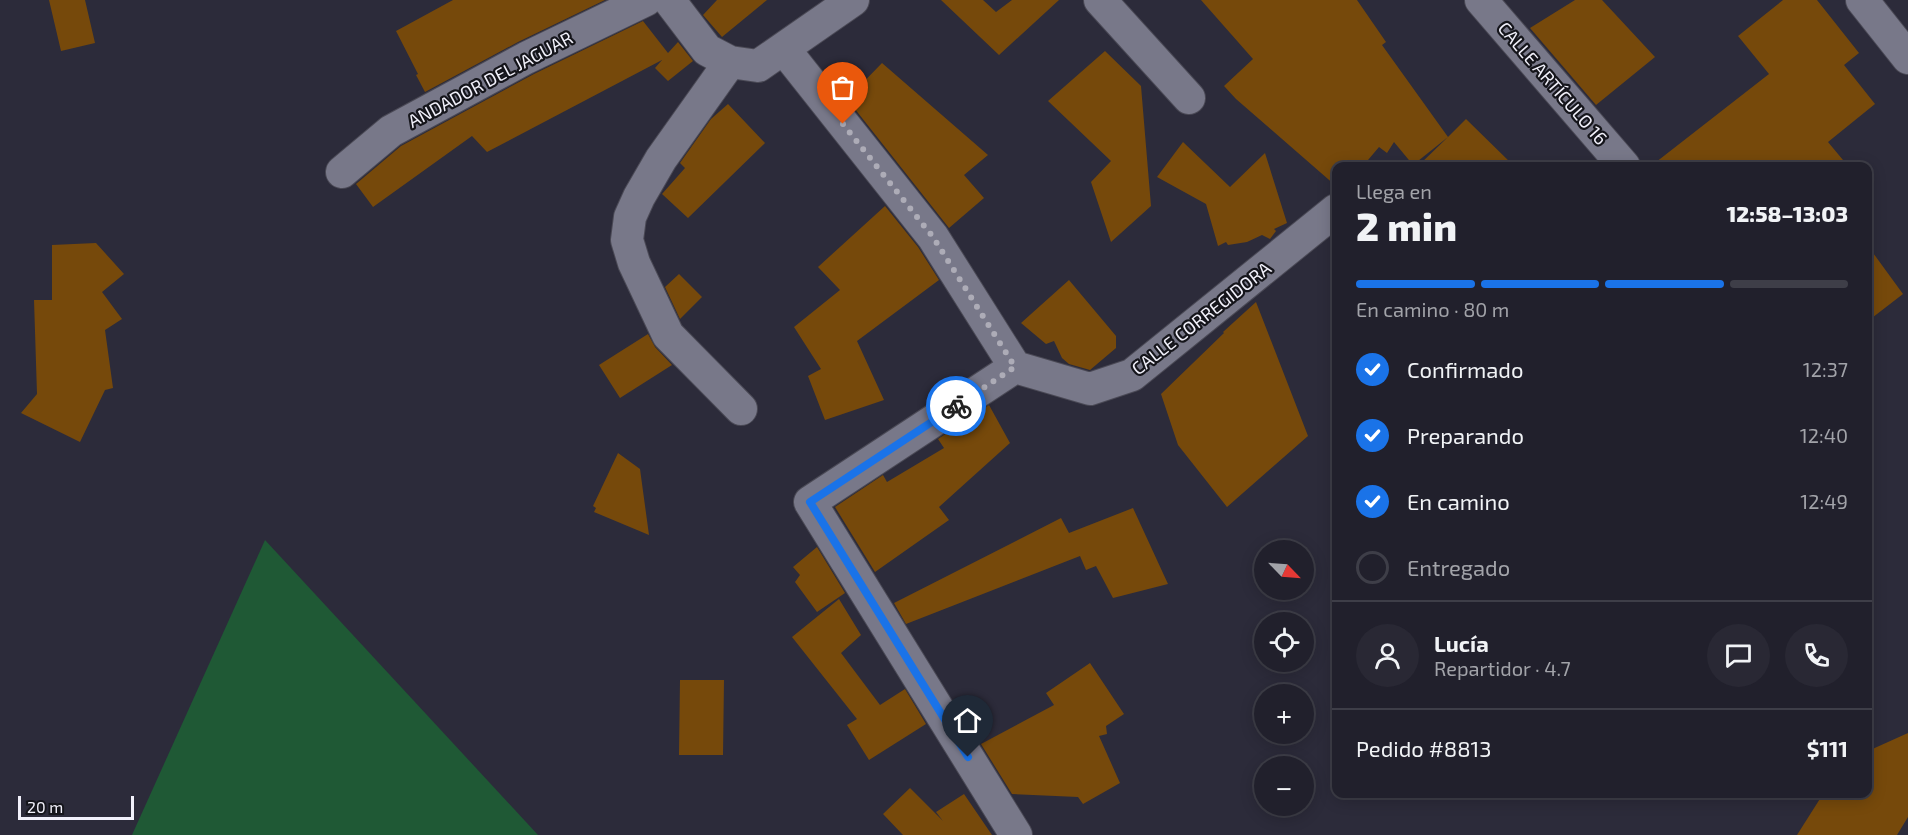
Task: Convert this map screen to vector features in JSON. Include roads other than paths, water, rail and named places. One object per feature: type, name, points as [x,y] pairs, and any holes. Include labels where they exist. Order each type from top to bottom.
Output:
[{"type":"street","name":"ANDADOR DEL JAGUAR","points":[[342,172],[391,131],[526,58],[646,0]]},
{"type":"street","points":[[669,0],[707,50],[730,62],[758,66],[853,0]]},
{"type":"street","points":[[1100,0],[1189,98]]},
{"type":"street","name":"CALLE ARTÍCULO 16","points":[[1481,0],[1621,162]]},
{"type":"street","points":[[1862,0],[1908,58]]},
{"type":"street","points":[[784,49],[933,237],[1015,367],[810,502],[1016,835]]},
{"type":"street","points":[[730,62],[661,159],[639,196],[630,217],[627,240],[634,262],[668,335],[741,410]]},
{"type":"street","name":"CALLE CORREGIDORA","points":[[1015,367],[1090,389],[1132,375],[1332,213]]}]
